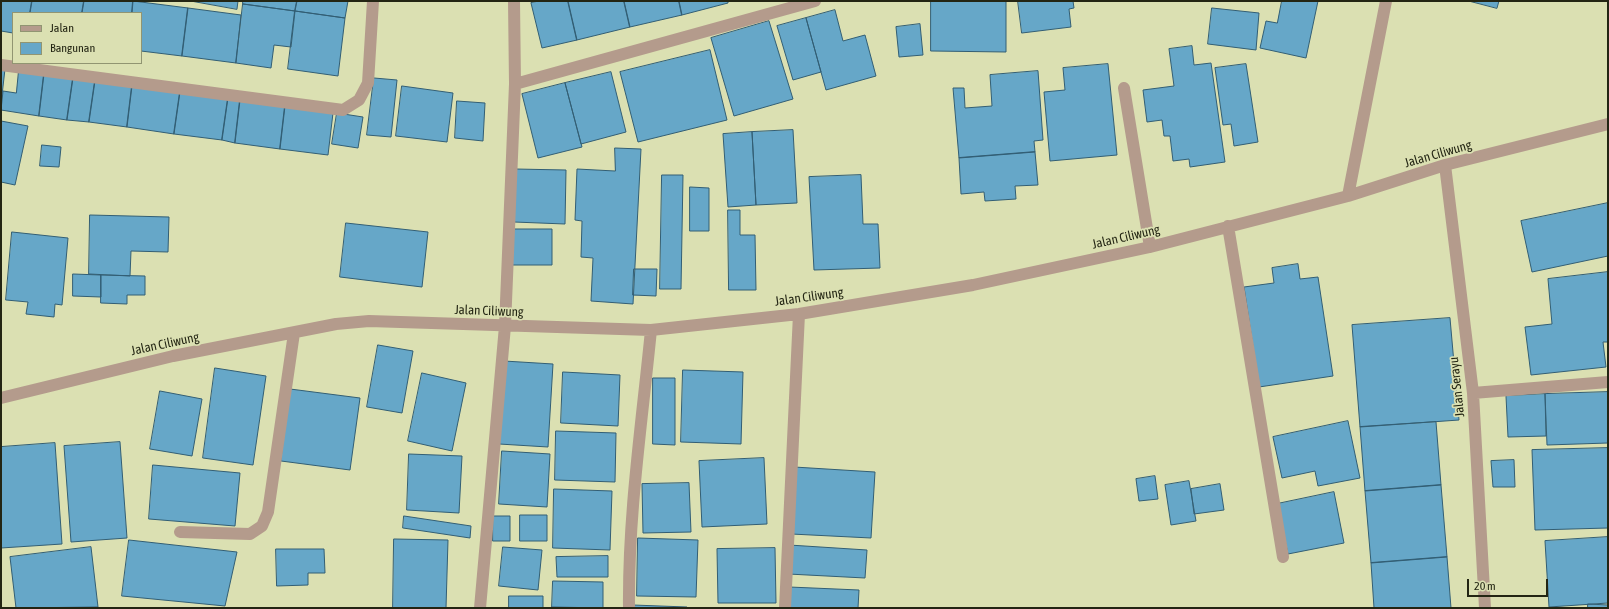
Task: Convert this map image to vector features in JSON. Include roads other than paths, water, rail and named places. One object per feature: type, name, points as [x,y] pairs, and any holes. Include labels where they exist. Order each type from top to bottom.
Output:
[{"type":"street","points":[[1,65],[343,110],[359,100],[368,83],[373,1]]},
{"type":"street","points":[[480,608],[506,326],[515,84],[514,1]]},
{"type":"street","points":[[515,84],[815,1]]},
{"type":"street","points":[[1348,196],[1386,1]]},
{"type":"street","points":[[1124,88],[1150,247]]},
{"type":"street","name":"Jalan Ciliwung","points":[[1,398],[173,356],[336,324],[369,321],[651,330],[799,314],[973,285],[1150,247],[1348,196],[1445,165],[1608,124]]},
{"type":"street","name":"Jalan Serayu","points":[[1445,165],[1473,393],[1485,608]]},
{"type":"street","points":[[1228,226],[1283,557]]},
{"type":"street","points":[[785,608],[799,314]]},
{"type":"street","points":[[629,608],[629,577],[633,512],[651,330]]},
{"type":"street","points":[[180,532],[250,534],[262,526],[268,512],[294,332]]},
{"type":"street","points":[[1473,393],[1608,382]]}]
